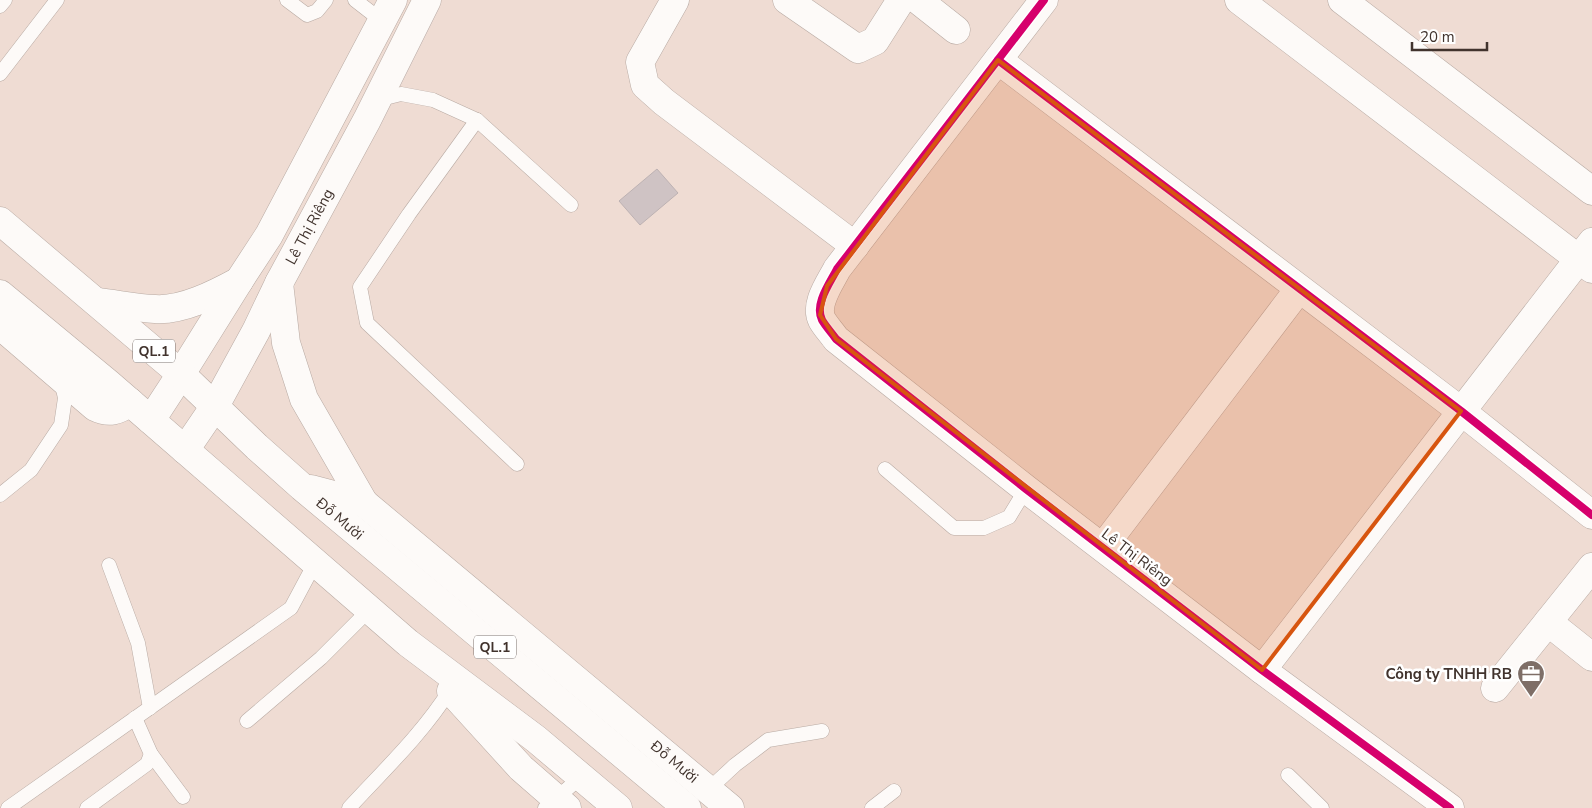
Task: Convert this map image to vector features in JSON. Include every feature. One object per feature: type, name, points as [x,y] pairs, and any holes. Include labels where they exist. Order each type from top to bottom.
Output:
[{"type":"main road","name":"Lê Thị Riêng","points":[[185,450],[215,406],[428,0]]},
{"type":"main road","points":[[675,0],[640,62],[645,85],[664,102],[855,246],[1044,0]]},
{"type":"main road","points":[[787,0],[858,49],[875,41],[901,0]]},
{"type":"main road","points":[[918,0],[956,30]]},
{"type":"main road","points":[[1239,0],[1588,257],[1461,411],[1262,670]]},
{"type":"main road","points":[[1342,0],[1592,191]]},
{"type":"main road","name":"Lê Thị Riêng","points":[[151,420],[238,281],[269,236],[388,10]]},
{"type":"main road","points":[[998,60],[1461,411],[1592,515]]},
{"type":"main road","name":"Đỗ Mười","points":[[0,221],[181,374],[302,487],[687,808]]},
{"type":"main road","name":"Lê Thị Riêng","points":[[855,246],[827,286],[822,299],[820,315],[822,321],[836,340],[1262,670],[1450,808]]},
{"type":"main road","points":[[97,302],[157,310],[189,304],[216,293],[238,281]]},
{"type":"main road","points":[[279,283],[286,343],[304,399],[364,503]]},
{"type":"main road","points":[[1103,548],[1299,288]]},
{"type":"main road","points":[[0,294],[130,402],[408,643],[536,739],[618,808]]},
{"type":"main road","points":[[0,320],[2,327],[95,407],[103,412],[114,411],[130,402]]},
{"type":"main road","name":"QL.1","points":[[302,487],[364,503]]},
{"type":"main road","name":"Đỗ Mười","points":[[364,503],[730,808]]},
{"type":"main road","points":[[1495,688],[1592,567]]},
{"type":"main road","points":[[1548,622],[1592,657]]},
{"type":"main road","points":[[408,643],[556,805]]},
{"type":"lane","points":[[0,6],[5,0]]},
{"type":"lane","points":[[0,74],[57,0]]},
{"type":"lane","points":[[287,0],[307,15],[317,11],[326,0]]},
{"type":"lane","points":[[355,0],[388,10]]},
{"type":"lane","points":[[376,100],[401,94],[434,100],[477,120],[571,205]]},
{"type":"lane","points":[[477,120],[409,214],[360,287],[367,323],[517,464]]},
{"type":"lane","points":[[0,495],[31,470],[61,425],[64,398],[61,379]]},
{"type":"lane","points":[[885,469],[954,528],[984,528],[1009,517],[1026,489]]},
{"type":"lane","points":[[8,808],[291,608],[315,562]]},
{"type":"lane","points":[[109,565],[138,643],[150,708]]},
{"type":"lane","points":[[246,721],[320,658],[370,610]]},
{"type":"lane","points":[[349,808],[417,734],[439,708],[450,690]]},
{"type":"lane","points":[[135,718],[151,754],[182,797]]},
{"type":"lane","points":[[708,790],[735,764],[768,740],[822,731]]},
{"type":"lane","points":[[87,808],[147,764],[151,754]]},
{"type":"lane","points":[[1288,775],[1322,808]]},
{"type":"lane","points":[[556,805],[581,777]]},
{"type":"lane","points":[[872,808],[894,791]]},
{"type":"highlighted area","points":[[998,60],[1461,411],[1262,670],[836,339],[820,315],[827,286]]},
{"type":"building","points":[[657,169],[678,193],[640,225],[619,201]]},
{"type":"cycle path","points":[[1044,0],[837,269],[821,301],[820,314],[822,320],[836,339],[1026,489],[1262,670],[1450,808]]},
{"type":"cycle path","points":[[998,60],[1461,411],[1592,515]]},
{"type":"place","name":"Công ty TNHH RB","points":[[1531,698]]}]
